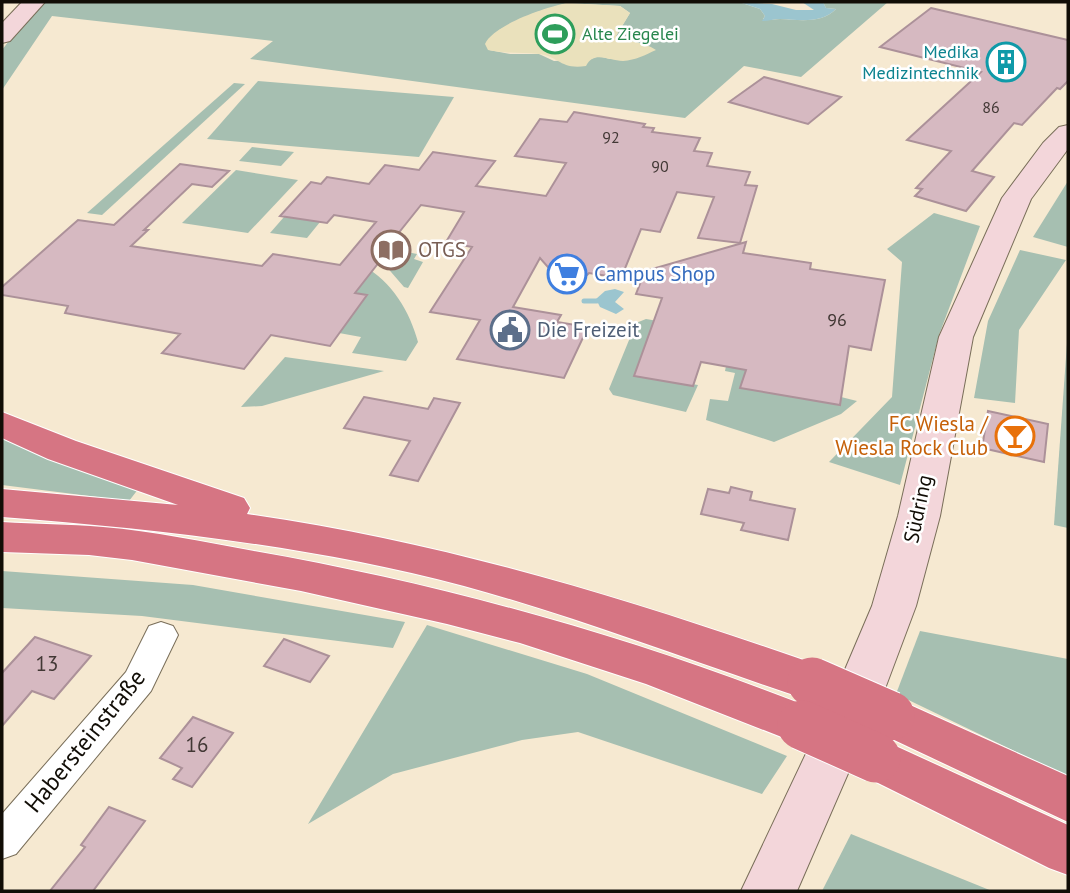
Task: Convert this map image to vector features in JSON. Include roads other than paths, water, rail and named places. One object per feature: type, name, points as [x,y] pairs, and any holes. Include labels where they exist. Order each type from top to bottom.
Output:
[{"type":"highway","points":[[2,424],[144,480],[349,545],[537,590],[636,620],[807,704],[883,737],[1068,800]]},
{"type":"highway","points":[[2,503],[137,514],[349,545]]},
{"type":"highway","points":[[2,537],[117,543],[321,578],[448,607],[624,658],[737,697],[807,704]]},
{"type":"highway","points":[[883,737],[986,809],[1068,851]]},
{"type":"street","points":[[2,36],[34,2]]},
{"type":"street","name":"Südring","points":[[769,891],[862,686],[894,606],[919,516],[956,337],[1017,198],[1068,133]]},
{"type":"street","name":"Habersteinstraße","points":[[2,842],[139,681],[161,635]]},
{"type":"water","points":[[739,2],[814,10],[802,2],[823,2],[826,8],[836,9],[817,19],[762,21],[765,16],[760,9]]},
{"type":"water","points":[[615,289],[624,292],[615,302],[624,309],[616,314],[600,307],[596,299],[605,291]]},
{"type":"waterway","points":[[584,301],[597,301]]},
{"type":"place","name":"Alte Ziegelei","points":[[555,34]]},
{"type":"place","name":"Medika Medizintechnik","points":[[1006,62]]},
{"type":"place","name":"OTGS","points":[[391,250]]},
{"type":"place","name":"Campus Shop","points":[[567,274]]},
{"type":"place","name":"Die Freizeit","points":[[510,330]]},
{"type":"place","name":"FC Wiesla / Wiesla Rock Club","points":[[1015,436]]}]
